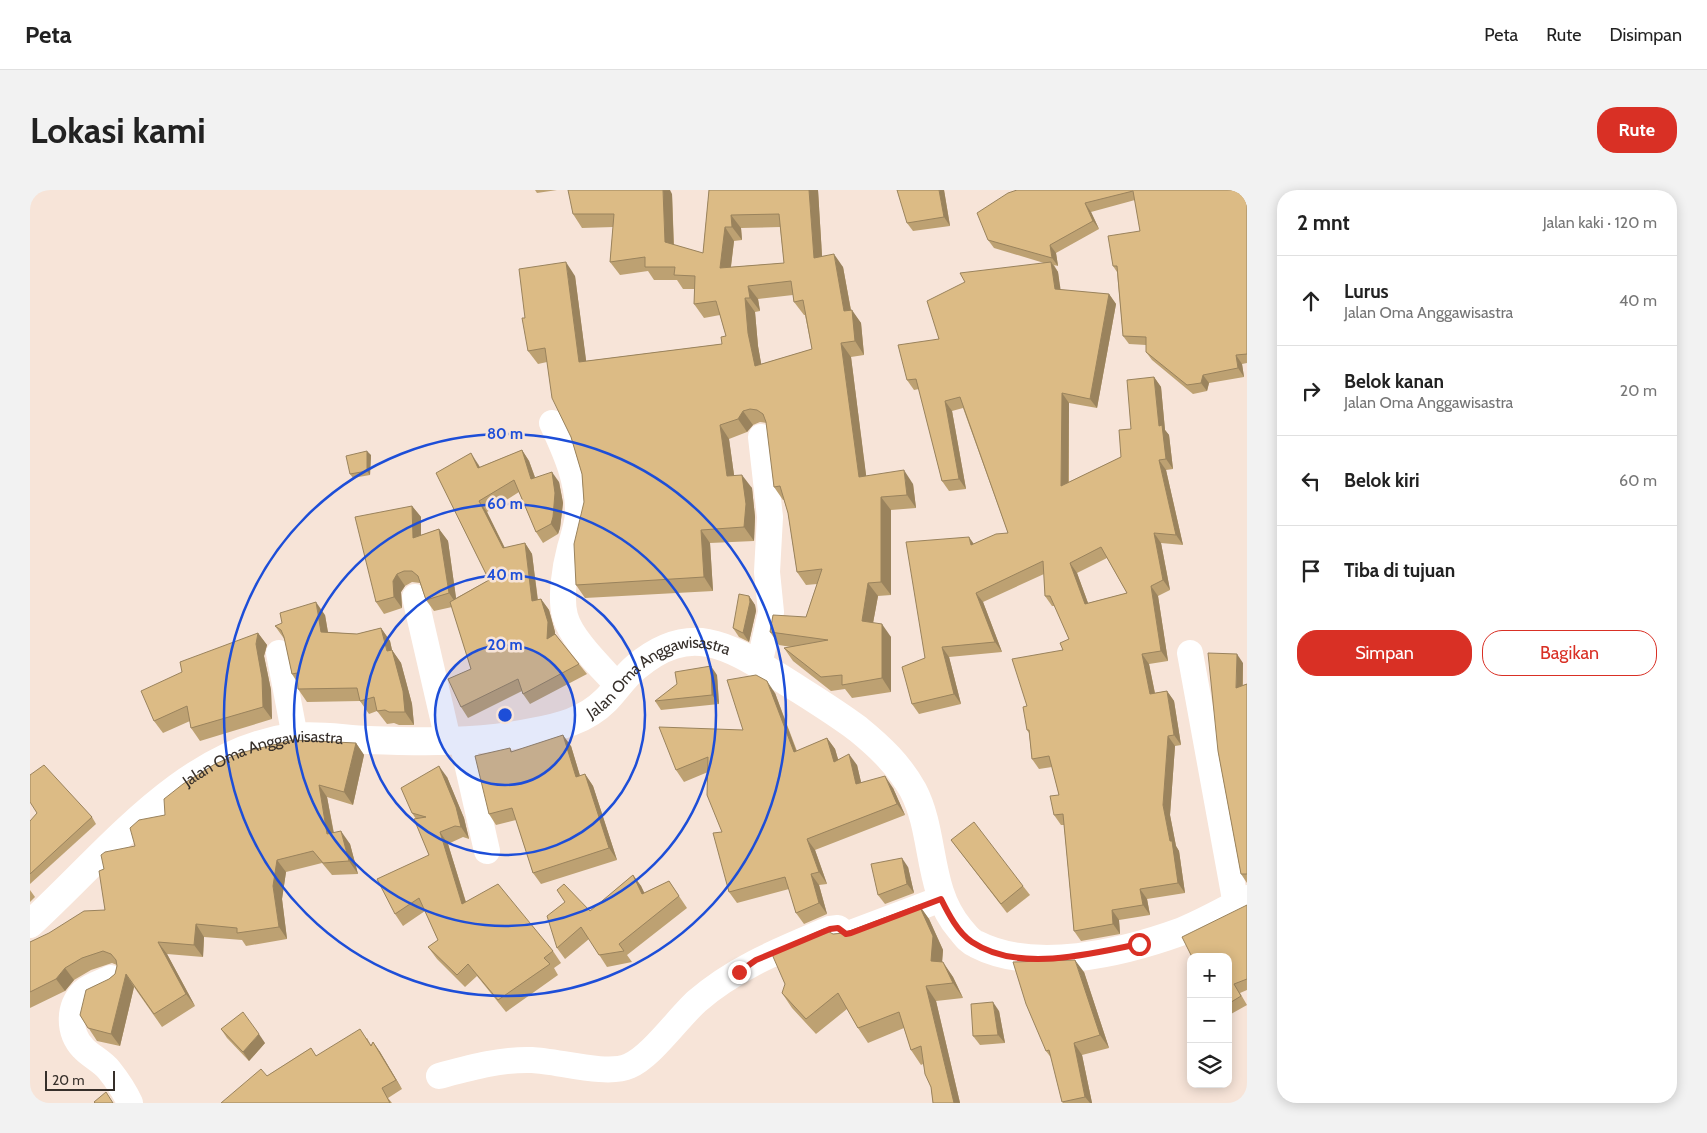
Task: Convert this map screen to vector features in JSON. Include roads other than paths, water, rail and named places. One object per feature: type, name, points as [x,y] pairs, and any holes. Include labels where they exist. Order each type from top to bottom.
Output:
[{"type":"main road","name":"Jalan Oma Anggawisastra","points":[[30,924],[160,800],[227,757],[253,747],[295,737],[455,741],[524,734],[561,726],[581,719],[595,710],[634,669],[649,657],[667,647],[685,642],[700,641],[737,651],[760,665],[859,730],[893,759],[914,792],[941,899],[951,919],[970,942],[993,952],[1031,959],[1078,956],[1139,944],[1183,930],[1241,902]]},
{"type":"street","points":[[552,423],[576,485],[576,523],[568,560],[564,596],[565,615],[580,642],[618,686]]},
{"type":"street","points":[[760,665],[771,612],[767,572],[770,517],[761,437]]},
{"type":"street","points":[[415,598],[487,851]]},
{"type":"street","points":[[279,653],[295,737]]},
{"type":"street","points":[[1190,653],[1241,902]]},
{"type":"street","points":[[439,1076],[498,1062],[532,1060],[604,1069],[622,1069],[640,1060],[697,1001],[756,960],[830,929],[838,928],[846,934],[851,933],[941,899]]},
{"type":"street","points":[[111,978],[84,991],[77,1000],[70,1020],[74,1036],[83,1049],[99,1059],[110,1071],[130,1103]]}]
